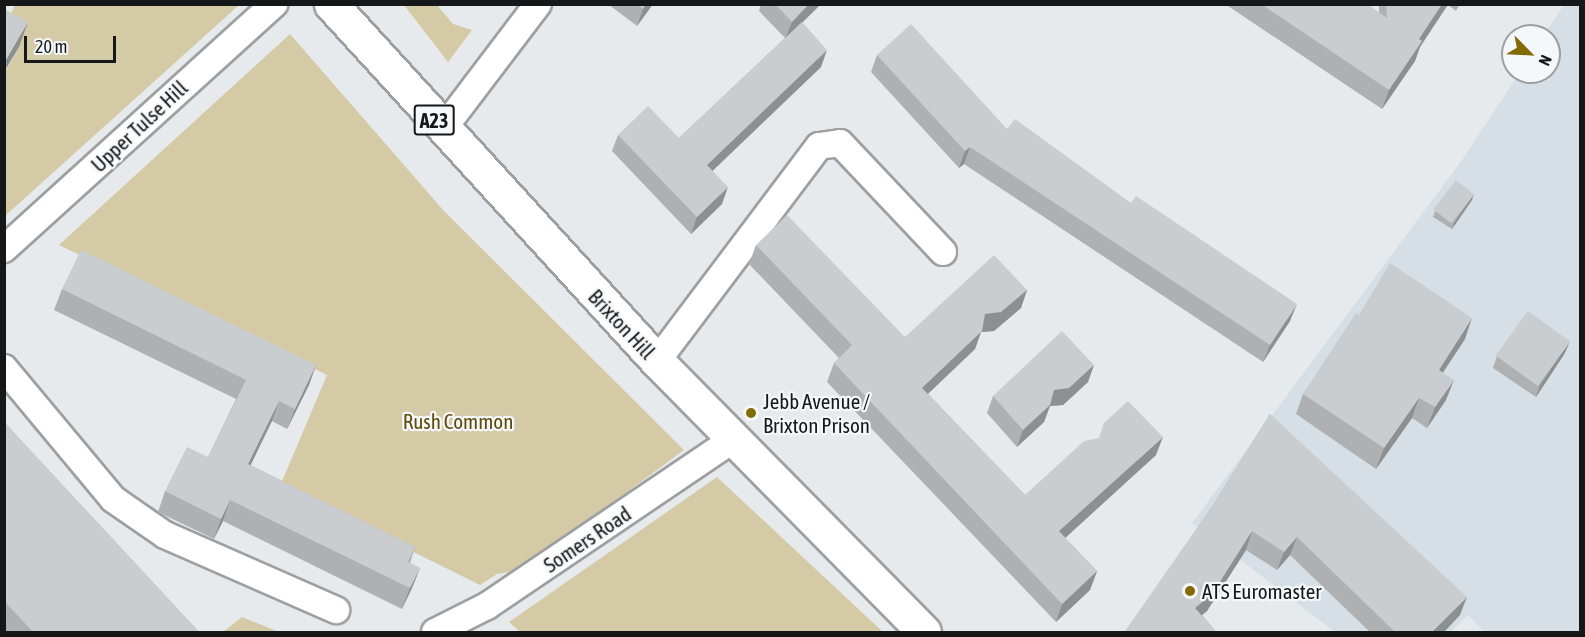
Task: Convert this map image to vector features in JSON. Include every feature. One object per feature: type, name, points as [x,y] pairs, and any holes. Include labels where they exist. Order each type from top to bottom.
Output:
[{"type":"highway","name":"Brixton Hill","points":[[331,4],[442,129],[657,362],[735,438],[924,633]]},
{"type":"street","name":"Upper Tulse Hill","points":[[4,249],[274,4]]},
{"type":"street","points":[[442,129],[484,78],[538,4]]},
{"type":"street","points":[[657,362],[819,146],[840,143],[943,252]]},
{"type":"street","points":[[4,368],[113,499],[165,535],[336,610]]},
{"type":"street","name":"Somers Road","points":[[435,633],[487,606],[735,438]]},
{"type":"shaded area","points":[[1564,5],[1580,5],[1580,632],[1484,632],[1468,615],[1450,632],[1335,632],[1192,523],[1462,160],[1512,84],[1561,84],[1561,24],[1551,24]]},
{"type":"green space","points":[[15,5],[239,5],[5,216],[5,72],[19,47],[4,27]]},
{"type":"green space","points":[[404,5],[437,5],[453,24],[472,30],[448,62]]},
{"type":"green space","name":"Rush Common","points":[[290,34],[444,211],[684,450],[600,512],[510,572],[497,574],[480,585],[280,486],[327,375],[59,245]]},
{"type":"green space","points":[[717,477],[883,632],[520,632],[509,622]]},
{"type":"green space","points":[[242,617],[279,632],[223,632]]},
{"type":"building","points":[[775,4],[809,4],[792,22]]},
{"type":"building","points":[[1261,4],[1367,4],[1387,18],[1386,4],[1442,4],[1419,39],[1422,41],[1389,90]]},
{"type":"building","points":[[4,9],[28,22],[4,63]]},
{"type":"building","points":[[802,22],[827,50],[707,165],[728,187],[697,217],[618,135],[648,106],[679,138]]},
{"type":"building","points":[[911,24],[1007,129],[1015,119],[1131,203],[1136,196],[1297,304],[1270,345],[970,147],[965,151],[877,55]]},
{"type":"building","points":[[1456,180],[1474,194],[1451,223],[1433,209]]},
{"type":"building","points":[[787,215],[905,337],[994,255],[1027,290],[1001,312],[985,314],[982,331],[922,388],[1025,495],[1084,441],[1099,438],[1104,423],[1128,401],[1163,437],[1059,531],[1097,571],[1062,604],[834,363],[852,345],[756,245]]},
{"type":"building","points":[[81,250],[316,365],[295,409],[279,401],[248,464],[415,547],[408,562],[420,568],[410,588],[230,500],[221,519],[165,491],[187,447],[208,457],[246,380],[62,289]]},
{"type":"building","points":[[1390,263],[1472,318],[1439,370],[1454,380],[1435,407],[1419,398],[1384,448],[1303,394],[1356,313],[1359,315]]},
{"type":"building","points":[[1528,311],[1570,342],[1538,386],[1496,355]]},
{"type":"building","points":[[1062,331],[1094,365],[1069,388],[1054,390],[1050,405],[1023,430],[993,396]]},
{"type":"building","points":[[1270,414],[1467,597],[1431,633],[1396,633],[1297,537],[1284,552],[1252,531],[1213,593],[1195,608],[1217,633],[1127,633],[1125,631],[1213,505]]},
{"type":"building","points":[[4,422],[200,633],[34,633],[4,601]]},
{"type":"place","name":"Jebb Avenue / Brixton Prison","points":[[751,413]]},
{"type":"place","name":"ATS Euromaster","points":[[1190,591]]}]
